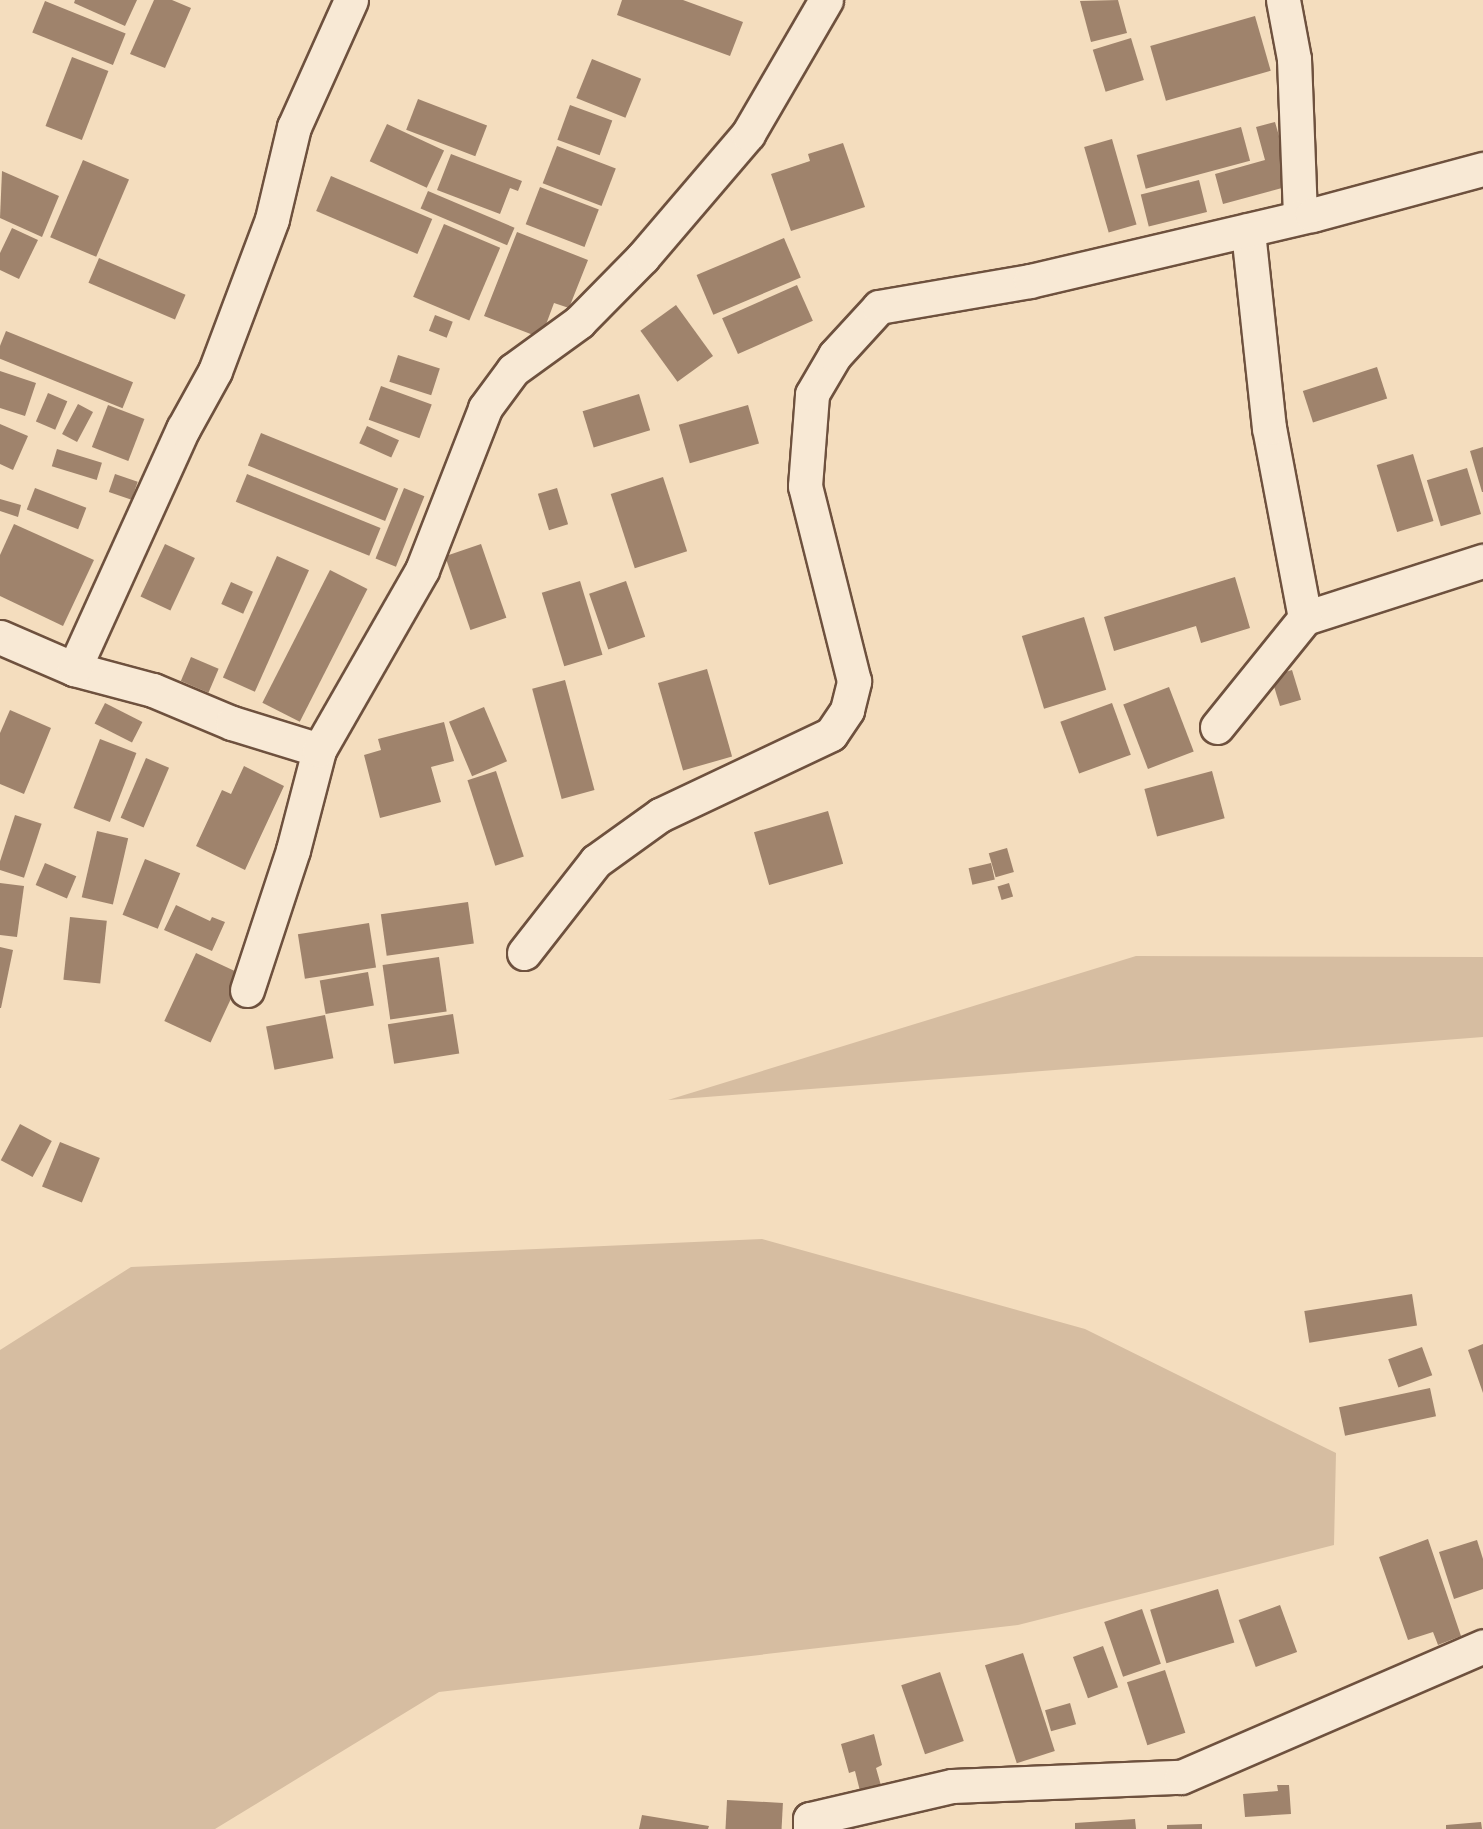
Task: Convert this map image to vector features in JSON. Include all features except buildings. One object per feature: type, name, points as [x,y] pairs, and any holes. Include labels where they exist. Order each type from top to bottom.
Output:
[{"type":"street","points":[[74,669],[183,429],[215,371],[272,219],[294,127],[351,0]]},
{"type":"street","points":[[247,990],[293,850],[319,750],[422,570],[485,408],[513,370],[579,322],[644,257],[748,134],[826,0]]},
{"type":"street","points":[[1283,0],[1294,59],[1300,218]]},
{"type":"street","points":[[524,953],[596,861],[660,815],[831,734],[847,710],[854,681],[805,486],[812,394],[835,355],[879,307],[1030,281],[1300,218],[1483,168]]},
{"type":"street","points":[[1248,230],[1269,428],[1305,618]]},
{"type":"street","points":[[1217,727],[1305,618],[1483,561]]},
{"type":"street","points":[[0,637],[74,669],[153,690],[232,723],[319,750]]},
{"type":"street","points":[[810,1829],[810,1819],[952,1786],[1181,1777],[1483,1646]]},
{"type":"shaded area","points":[[1136,956],[1483,957],[1483,1037],[668,1100]]},
{"type":"shaded area","points":[[762,1239],[1085,1329],[1336,1453],[1334,1545],[1018,1625],[439,1692],[215,1829],[0,1829],[0,1350],[131,1267]]}]
